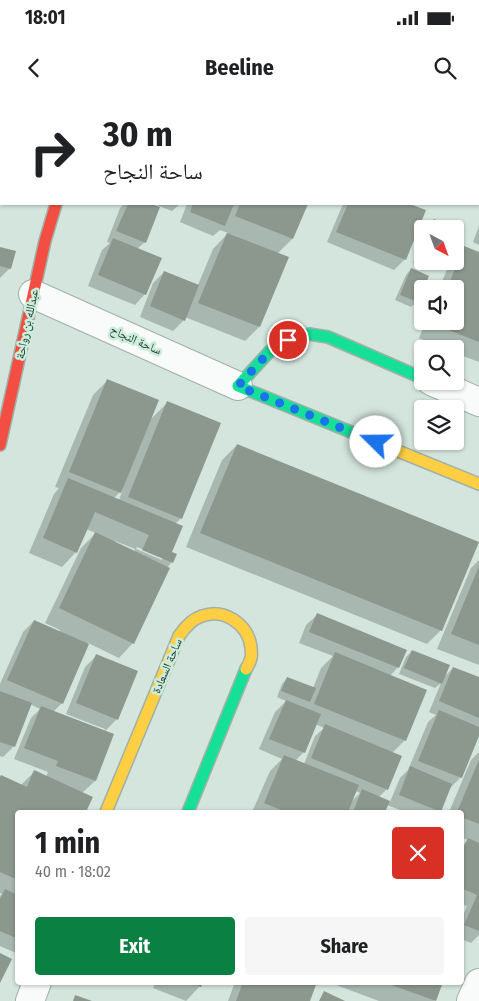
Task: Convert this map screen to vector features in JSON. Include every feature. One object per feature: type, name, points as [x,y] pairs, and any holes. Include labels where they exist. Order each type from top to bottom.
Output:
[{"type":"street","name":"عبدالله بن رواحة","points":[[0,445],[45,241],[56,205]]},
{"type":"street","name":"ساحة النجاح","points":[[33,294],[238,386],[479,484]]},
{"type":"street","points":[[238,386],[270,351],[288,340],[309,334],[328,337],[414,375]]},
{"type":"street","points":[[452,390],[479,402]]},
{"type":"street","name":"ساحة السعادة","points":[[107,810],[179,636],[186,626],[195,619],[207,614],[219,614],[230,618],[240,625],[247,634],[251,646],[251,658],[189,810]]},
{"type":"street","points":[[471,1001],[479,983]]},
{"type":"street","points":[[30,1001],[36,985]]},
{"type":"building","points":[[128,205],[154,205],[160,207],[146,243],[116,231]]},
{"type":"building","points":[[193,205],[234,205],[225,226],[190,212]]},
{"type":"building","points":[[240,205],[308,205],[293,239],[235,216]]},
{"type":"building","points":[[348,205],[413,205],[426,210],[422,220],[414,220],[414,240],[406,260],[336,232]]},
{"type":"building","points":[[227,233],[289,257],[260,327],[198,303]]},
{"type":"building","points":[[113,238],[162,258],[146,295],[98,275]]},
{"type":"building","points":[[464,246],[479,252],[479,342],[448,330],[464,330],[464,280],[451,280],[455,270],[464,270]]},
{"type":"building","points":[[0,247],[16,251],[11,269],[0,266]]},
{"type":"building","points":[[411,268],[429,276],[427,280],[414,280],[414,300],[400,295]]},
{"type":"building","points":[[164,271],[199,285],[185,321],[150,306]]},
{"type":"building","points":[[107,379],[159,400],[121,493],[69,472]]},
{"type":"building","points":[[167,401],[221,423],[182,519],[128,497]]},
{"type":"building","points":[[237,444],[479,542],[442,631],[200,533]]},
{"type":"building","points":[[68,478],[183,526],[172,552],[177,554],[173,563],[142,550],[149,535],[95,512],[77,553],[43,538]]},
{"type":"building","points":[[95,532],[170,568],[134,644],[59,608]]},
{"type":"building","points":[[479,566],[479,645],[451,634]]},
{"type":"building","points":[[317,613],[407,650],[399,668],[309,632]]},
{"type":"building","points":[[34,620],[89,644],[63,704],[7,680]]},
{"type":"building","points":[[412,650],[450,665],[442,684],[404,668]]},
{"type":"building","points":[[335,652],[427,690],[406,741],[314,704]]},
{"type":"building","points":[[96,654],[138,671],[118,720],[76,703]]},
{"type":"building","points":[[453,667],[479,677],[479,718],[439,701]]},
{"type":"building","points":[[287,677],[316,688],[310,702],[281,691]]},
{"type":"building","points":[[0,691],[32,703],[15,747],[0,742]]},
{"type":"building","points":[[286,700],[321,714],[305,753],[269,739]]},
{"type":"building","points":[[41,706],[114,734],[96,781],[56,766],[58,761],[24,748]]},
{"type":"building","points":[[439,710],[479,727],[479,736],[462,778],[418,761]]},
{"type":"building","points":[[325,724],[402,756],[388,790],[311,758]]},
{"type":"building","points":[[284,755],[359,785],[349,810],[281,810],[264,803]]},
{"type":"building","points":[[479,760],[479,824],[464,818],[464,810],[458,810]]},
{"type":"building","points":[[410,766],[452,784],[442,810],[436,810],[399,795]]},
{"type":"building","points":[[34,770],[93,797],[87,810],[15,810],[15,879],[0,872],[0,777],[1,775],[27,787]]},
{"type":"building","points":[[362,789],[390,801],[386,810],[354,810]]},
{"type":"building","points":[[468,838],[479,843],[479,931],[464,925],[477,895],[464,889],[464,847]]},
{"type":"building","points":[[5,889],[15,894],[15,938],[0,931],[0,899]]},
{"type":"building","points":[[0,953],[12,959],[0,983]]},
{"type":"building","points":[[242,985],[316,985],[310,1001],[236,1001]]},
{"type":"building","points":[[391,985],[442,985],[436,1001]]},
{"type":"building","points":[[324,991],[345,1001],[319,1001]]},
{"type":"building","points":[[75,995],[92,1001],[73,1001]]},
{"type":"traffic: fast","points":[[356,434],[238,386],[270,351],[288,340],[309,334],[328,337],[414,375]]},
{"type":"traffic: fast","points":[[189,810],[246,669]]},
{"type":"traffic: slow","points":[[356,434],[479,484]]},
{"type":"traffic: slow","points":[[107,810],[179,636],[186,627],[198,617],[210,614],[219,614],[234,620],[245,631],[251,647],[250,662],[246,669]]},
{"type":"traffic: jam","points":[[0,445],[45,241],[56,205]]},
{"type":"route","points":[[288,340],[270,351],[238,386],[376,442]]}]
